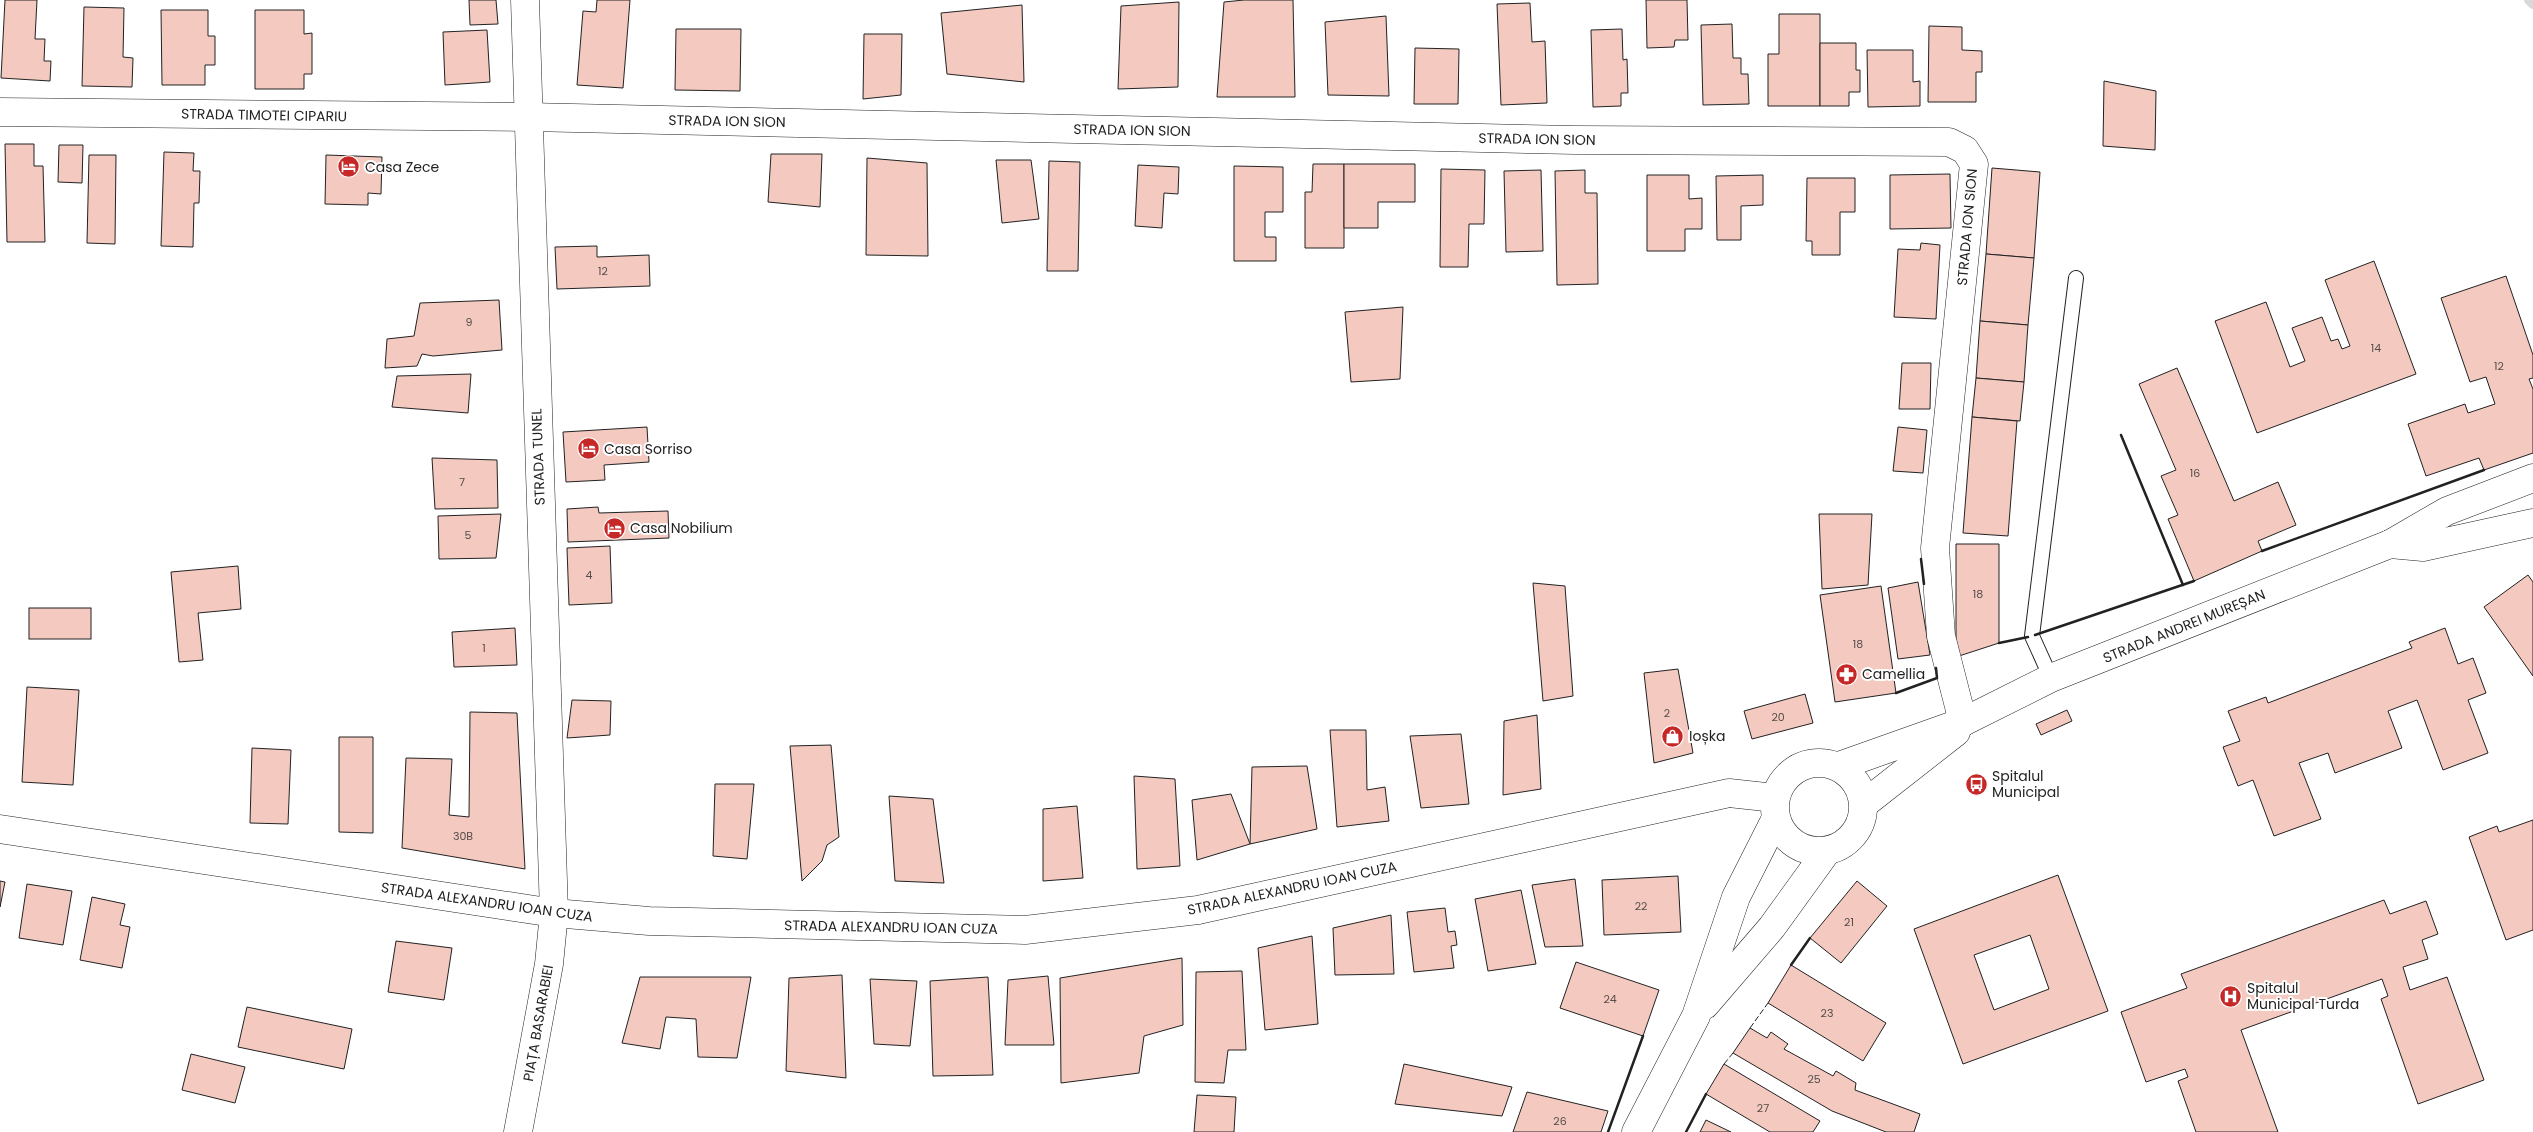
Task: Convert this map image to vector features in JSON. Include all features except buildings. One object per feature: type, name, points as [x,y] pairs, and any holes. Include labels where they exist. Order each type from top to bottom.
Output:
[{"type":"street","name":"STRADA TUNEL","points":[[525,0],[554,914]]},
{"type":"street","name":"STRADA TIMOTEI CIPARIU","points":[[0,112],[528,117]]},
{"type":"street","name":"STRADA ION SION","points":[[528,117],[1565,140],[1949,142],[1965,150],[1974,164],[1935,548],[1941,636],[1972,717]]},
{"type":"street","name":"STRADA ANDREI MUREȘAN","points":[[1839,766],[1972,717],[2051,678],[2390,544],[2447,511],[2533,478]]},
{"type":"street","name":"STRADA ANDREI MUREȘAN","points":[[2390,544],[2423,547],[2533,523]]},
{"type":"street","name":"STRADA ANDREI MUREȘAN","points":[[1864,804],[1972,717]]},
{"type":"street","points":[[1636,1132],[1696,1016],[1736,897],[1775,809],[1788,774],[1812,762],[1839,766],[1857,782],[1864,804],[1862,821],[1854,835],[1842,846],[1827,851],[1805,850],[1787,839],[1775,809]]},
{"type":"street","name":"STRADA ALEXANDRU IOAN CUZA","points":[[0,830],[554,914],[649,921],[1026,930],[1198,910],[1729,793],[1775,809]]},
{"type":"street","points":[[1696,1016],[1772,927],[1827,851]]},
{"type":"street","name":"PIAȚA BASARABIEI","points":[[518,1132],[549,964],[554,914]]},
{"type":"lane","points":[[2051,678],[2032,636],[2076,278]]},
{"type":"waterway","points":[[2529,0],[2533,4]]},
{"type":"fence","points":[[1750,1028],[1768,1003]]},
{"type":"fence","points":[[1724,1064],[1733,1053]]},
{"type":"wall","points":[[2121,435],[2183,585]]},
{"type":"wall","points":[[2262,551],[2484,470]]},
{"type":"wall","points":[[1921,559],[1924,584]]},
{"type":"wall","points":[[2035,635],[2194,581]]},
{"type":"wall","points":[[1999,643],[2028,637]]},
{"type":"wall","points":[[1896,693],[1937,678],[1936,668]]},
{"type":"wall","points":[[1791,965],[1810,938]]},
{"type":"wall","points":[[1608,1132],[1643,1036]]},
{"type":"wall","points":[[1686,1132],[1706,1094]]},
{"type":"place","name":"Casa Zece","points":[[349,167]]},
{"type":"place","name":"Casa Sorriso","points":[[588,449]]},
{"type":"place","name":"Casa Nobilium","points":[[614,528]]},
{"type":"place","name":"Camellia","points":[[1846,674]]},
{"type":"place","name":"Ioșka","points":[[1673,736]]},
{"type":"place","name":"Spitalul Municipal","points":[[1976,784]]},
{"type":"place","name":"Spitalul Municipal Turda","points":[[2231,996]]}]
